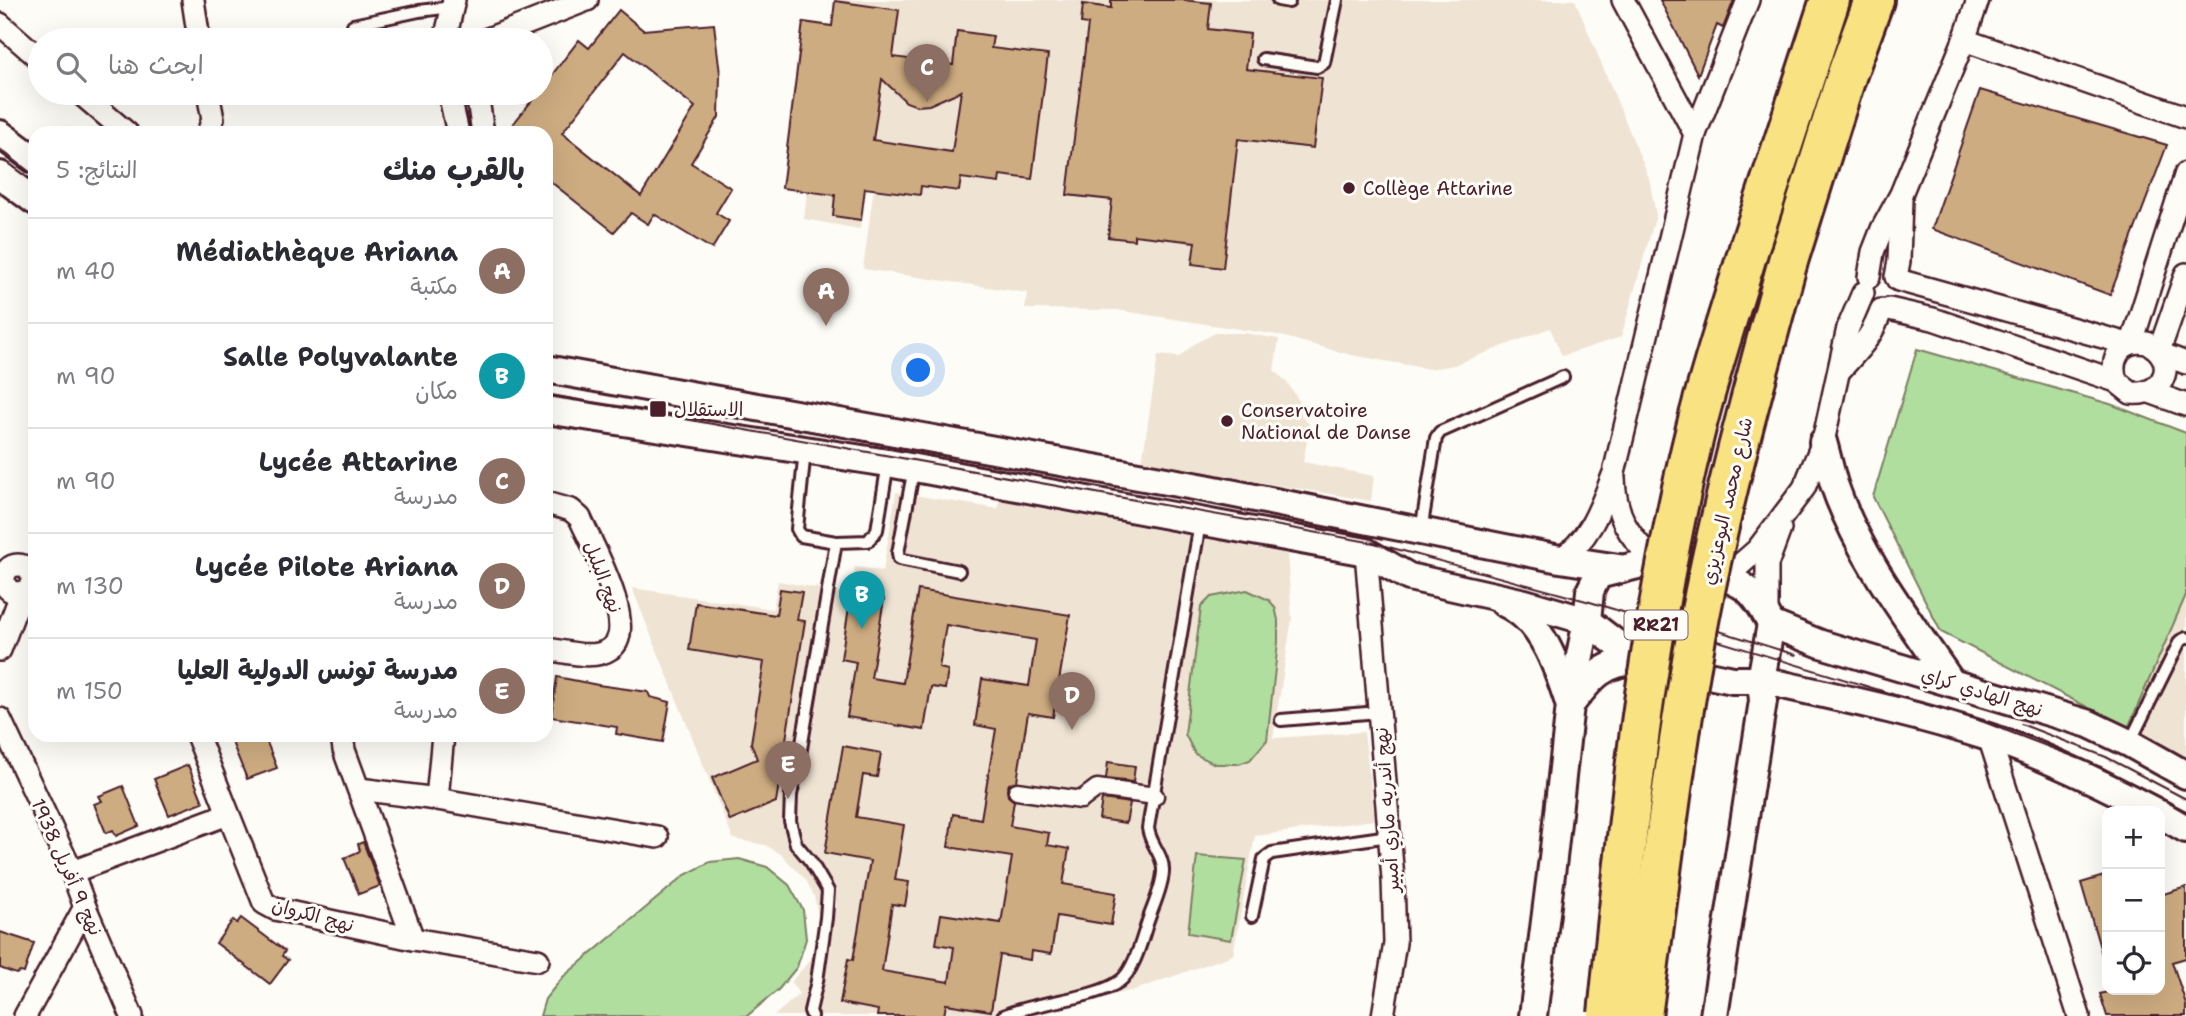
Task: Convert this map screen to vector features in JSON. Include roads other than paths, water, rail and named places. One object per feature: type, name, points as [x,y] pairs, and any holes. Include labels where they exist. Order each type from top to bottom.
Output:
[{"type":"highway","name":"شارع محمد البوعزيزي","points":[[1634,1015],[1628,813],[1659,605],[1696,428],[1750,245],[1830,0]]},
{"type":"highway","name":"شارع محمد البوعزيزي","points":[[1634,1015],[1700,617],[1739,443],[1788,261],[1847,74],[1874,0]]},
{"type":"street","points":[[192,0],[197,28]]},
{"type":"street","points":[[516,28],[587,0]]},
{"type":"street","points":[[1623,0],[1695,134]]},
{"type":"street","points":[[1560,559],[1574,550],[1585,537],[1614,472],[1695,134],[1748,0]]},
{"type":"street","points":[[1725,578],[1756,550],[1804,488],[1823,442],[1848,328],[1866,285],[1873,252],[1901,194],[1978,0]]},
{"type":"street","points":[[0,24],[28,48]]},
{"type":"street","points":[[1964,40],[2186,117]]},
{"type":"street","points":[[94,105],[119,126]]},
{"type":"street","points":[[210,105],[213,119],[210,126]]},
{"type":"street","points":[[452,105],[456,126]]},
{"type":"street","points":[[479,105],[482,126]]},
{"type":"street","points":[[0,134],[28,155]]},
{"type":"street","points":[[2116,382],[2114,360],[2119,350],[2130,343],[2186,173]]},
{"type":"street","points":[[0,175],[28,196]]},
{"type":"street","points":[[1841,369],[1867,341],[1885,309],[1896,304],[1900,297],[1902,288],[1897,279],[1901,194]]},
{"type":"street","points":[[2186,363],[2160,353],[2147,343],[2130,343],[1897,279],[1884,271],[1876,272],[1866,285],[1869,305],[1933,319],[2116,382],[2131,393],[2150,392],[2186,405]]},
{"type":"street","points":[[2150,392],[2159,385],[2164,376],[2165,365],[2160,353],[2186,274]]},
{"type":"street","name":"نهج الهادي كراي","points":[[558,371],[1205,488],[1560,559],[1619,568]]},
{"type":"street","points":[[553,411],[888,463],[1201,520],[1366,552],[1409,577]]},
{"type":"street","points":[[1823,442],[1834,483],[1852,526],[1882,582],[1951,682]]},
{"type":"street","points":[[1614,472],[1616,502],[1622,520],[1632,538],[1654,561]]},
{"type":"street","name":"نهج البلبل","points":[[553,505],[570,510],[580,518],[612,591],[620,616],[621,631],[616,644],[610,650],[598,654],[553,650]]},
{"type":"street","points":[[1714,1016],[1763,701],[1761,680],[1769,620],[1767,564],[1786,514]]},
{"type":"street","name":"نهج أندريه ماري أمبير","points":[[1366,552],[1390,835],[1395,943],[1383,1016]]},
{"type":"street","name":"نهج الهادي كراي","points":[[1587,621],[1590,592],[1598,575],[1619,568],[1654,561],[1725,578],[1753,594],[1769,620],[1821,644],[2089,724],[2130,743],[2186,775]]},
{"type":"street","points":[[2,572],[17,564],[26,567],[28,574]]},
{"type":"street","points":[[1370,604],[1382,586],[1393,577],[1409,577],[1571,615],[1587,621],[1639,661]]},
{"type":"street","points":[[0,650],[28,585]]},
{"type":"street","points":[[1480,593],[1510,606],[1528,620],[1554,660],[1570,705]]},
{"type":"street","points":[[1533,1016],[1570,705],[1587,621]]},
{"type":"street","points":[[1570,705],[1599,673],[1618,661],[1639,661],[1733,680],[1761,680],[1876,706],[1989,737],[2092,779],[2144,806]]},
{"type":"street","name":"نهج 9 أفريل 1938","points":[[0,719],[72,872],[132,1016]]},
{"type":"street","points":[[1989,737],[2078,1016]]},
{"type":"street","name":"نهج الكروان","points":[[200,742],[264,902],[275,909],[413,939],[538,960]]},
{"type":"street","points":[[343,742],[413,939]]},
{"type":"street","points":[[437,799],[442,742]]},
{"type":"street","points":[[1017,791],[1081,800],[1097,788],[1155,796]]},
{"type":"street","points":[[359,789],[437,799],[657,837]]},
{"type":"street","points":[[72,872],[228,814]]},
{"type":"street","points":[[2165,817],[2186,829]]},
{"type":"street","points":[[25,1016],[85,908]]},
{"type":"lane","points":[[1262,58],[1317,67],[1324,64],[1337,0]]},
{"type":"lane","points":[[354,26],[419,11],[453,23]]},
{"type":"lane","points":[[1421,531],[1436,438],[1440,432],[1563,377]]},
{"type":"lane","points":[[805,450],[797,529],[801,536],[836,542],[868,541],[877,530],[888,463]]},
{"type":"lane","points":[[914,468],[898,553],[900,559],[959,571]]},
{"type":"lane","points":[[1003,1016],[1016,1010],[1098,991],[1122,981],[1138,954],[1163,873],[1160,853],[1150,841],[1148,828],[1201,520]]},
{"type":"lane","points":[[812,1016],[810,1011],[821,956],[828,891],[811,862],[796,844],[790,821],[791,794],[836,542]]},
{"type":"lane","points":[[2130,743],[2180,641],[2186,638]]},
{"type":"lane","points":[[1280,720],[1379,712]]},
{"type":"lane","points":[[1252,916],[1264,859],[1272,853],[1390,835]]},
{"type":"tram line","points":[[0,149],[28,171]]},
{"type":"tram line","points":[[553,395],[1374,543],[1590,602],[1984,722],[2101,767],[2186,811]]},
{"type":"tram line","points":[[777,425],[939,455]]},
{"type":"tram line","points":[[1703,626],[1796,655]]},
{"type":"tram line","points":[[2021,724],[2106,757],[2186,799]]},
{"type":"place","name":"Lycée Attarine","points":[[927,102]]},
{"type":"place","name":"Collège Attarine","points":[[1349,188]]},
{"type":"place","name":"Médiathèque Ariana","points":[[826,326]]},
{"type":"place","name":"الاستقلال","points":[[658,409]]},
{"type":"place","name":"Conservatoire National de Danse","points":[[1227,421]]},
{"type":"place","name":"Salle Polyvalante","points":[[862,629]]},
{"type":"place","name":"Lycée Pilote Ariana","points":[[1072,730]]},
{"type":"place","name":"مدرسة تونس الدولية العليا","points":[[788,799]]}]
